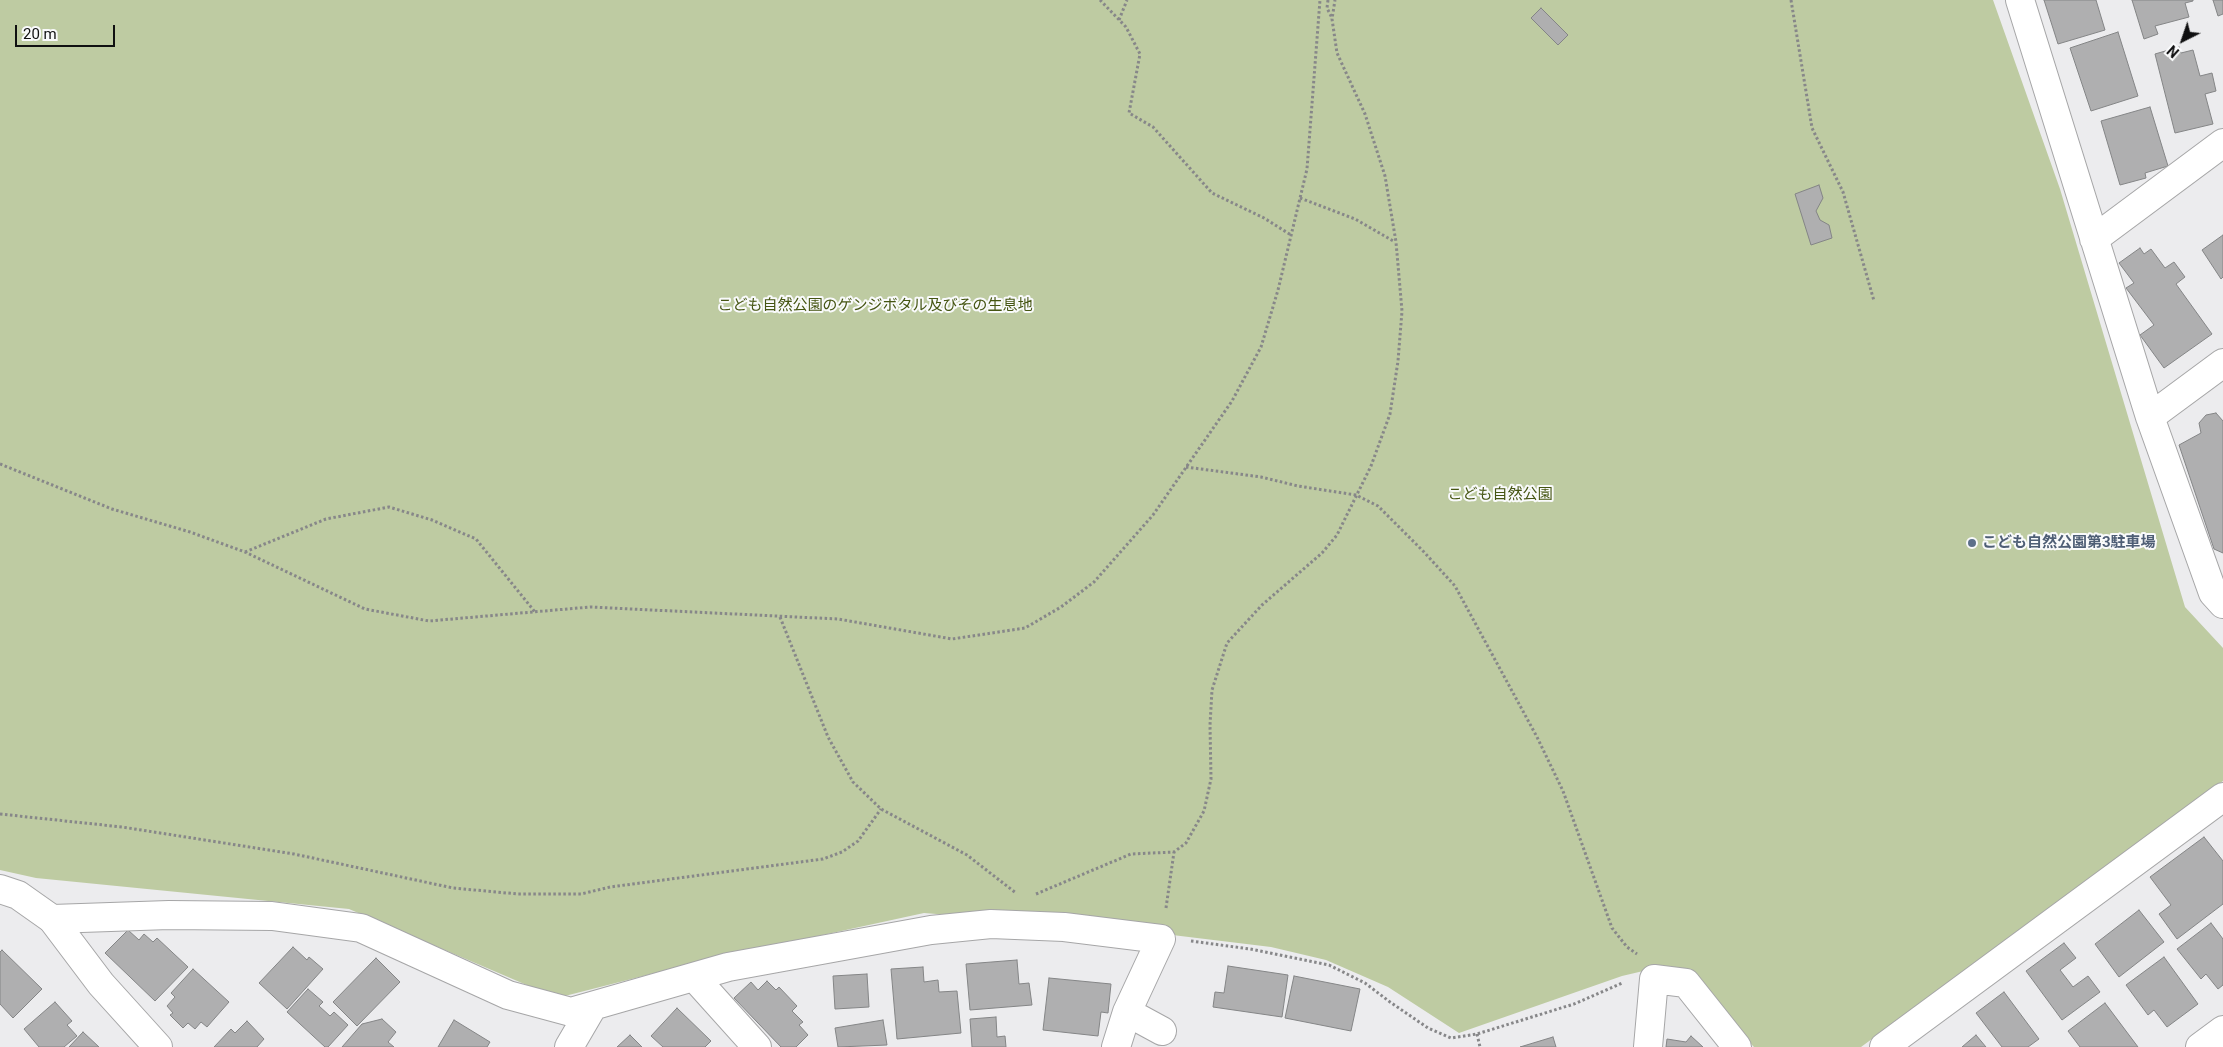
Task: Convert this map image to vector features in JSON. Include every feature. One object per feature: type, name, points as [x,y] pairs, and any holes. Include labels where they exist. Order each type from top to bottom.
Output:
[{"type":"street","points":[[2020,0],[2150,417],[2220,594]]},
{"type":"street","points":[[2094,239],[2223,143]]},
{"type":"street","points":[[2150,417],[2223,363]]},
{"type":"street","points":[[1884,1047],[2223,797]]},
{"type":"street","points":[[0,888],[18,895],[52,920],[101,984],[153,1045]]},
{"type":"street","points":[[52,920],[160,915],[272,916],[361,928],[508,995],[572,1012],[728,966],[931,930],[991,924],[1064,927],[1161,939],[1127,1012],[1116,1047]]},
{"type":"street","points":[[694,977],[757,1047]]},
{"type":"street","points":[[1648,1047],[1654,979],[1686,983],[1737,1047]]},
{"type":"street","points":[[568,1047],[593,1006]]},
{"type":"street","points":[[1127,1012],[1162,1031]]},
{"type":"street","points":[[2200,1047],[2223,1030]]},
{"type":"path","points":[[1100,0],[1126,27],[1140,54],[1129,113],[1153,127],[1212,193],[1264,218],[1292,235]]},
{"type":"path","points":[[1119,20],[1127,0]]},
{"type":"path","points":[[0,464],[112,508],[190,532],[245,552],[365,609],[429,621],[590,607],[838,620],[952,639],[1025,628],[1061,608],[1094,582],[1153,515],[1232,401],[1261,347],[1278,290],[1307,169],[1320,0]]},
{"type":"path","points":[[1032,896],[1131,854],[1174,852],[1186,843],[1204,811],[1211,779],[1210,725],[1212,690],[1227,643],[1262,604],[1322,554],[1337,535],[1371,466],[1390,414],[1398,361],[1402,311],[1396,242],[1385,176],[1364,114],[1338,53],[1332,19],[1327,8],[1328,0]]},
{"type":"path","points":[[1332,19],[1335,0]]},
{"type":"path","points":[[1791,0],[1812,128],[1843,192],[1874,301]]},
{"type":"path","points":[[1300,198],[1355,219],[1396,242]]},
{"type":"path","points":[[1161,939],[1250,949],[1329,965],[1366,982],[1390,1002],[1428,1028],[1450,1038],[1477,1034],[1574,1004],[1624,982],[1654,979],[1656,968],[1655,959],[1637,954],[1627,947],[1612,928],[1563,791],[1533,729],[1455,586],[1398,525],[1378,506],[1356,496],[1298,486],[1261,477],[1186,467]]},
{"type":"path","points":[[245,552],[326,519],[390,507],[432,520],[476,539],[535,612]]},
{"type":"path","points":[[780,617],[812,700],[838,759],[853,782],[881,809],[967,855],[1017,894]]},
{"type":"path","points":[[0,814],[122,827],[294,854],[453,888],[518,894],[581,894],[610,887],[823,859],[842,852],[858,841],[881,809]]},
{"type":"path","points":[[1169,893],[1174,852]]},
{"type":"path","points":[[1477,1034],[1480,1047]]},
{"type":"green space","name":"こども自然公園","points":[[0,0],[1993,0],[2060,189],[2185,607],[2223,648],[2223,781],[1861,1047],[1754,1047],[1679,971],[1656,968],[1622,976],[1459,1033],[1388,987],[1326,960],[1271,947],[1123,929],[924,913],[694,963],[557,998],[349,909],[36,878],[0,870]]},
{"type":"building","points":[[2044,0],[2096,0],[2105,30],[2058,44]]},
{"type":"building","points":[[2132,0],[2193,1],[2185,3],[2189,17],[2155,26],[2158,34],[2144,39]]},
{"type":"building","points":[[2213,0],[2223,0],[2223,14],[2218,16]]},
{"type":"building","points":[[1541,8],[1568,35],[1558,45],[1531,18]]},
{"type":"building","points":[[2118,32],[2138,96],[2091,111],[2070,48]]},
{"type":"building","points":[[2179,47],[2181,53],[2193,50],[2200,76],[2212,73],[2216,91],[2205,94],[2213,124],[2175,133],[2155,54]]},
{"type":"building","points":[[2150,107],[2168,166],[2145,173],[2146,178],[2120,185],[2101,121]]},
{"type":"building","points":[[1819,185],[1823,198],[1816,211],[1820,220],[1829,225],[1832,238],[1811,245],[1795,194]]},
{"type":"building","points":[[2223,235],[2223,277],[2221,279],[2202,250]]},
{"type":"building","points":[[2140,248],[2144,254],[2151,249],[2165,268],[2174,262],[2185,277],[2176,284],[2212,334],[2164,368],[2140,335],[2154,325],[2126,288],[2134,283],[2119,263]]},
{"type":"building","points":[[2216,413],[2223,421],[2223,553],[2214,549],[2179,445],[2201,433],[2199,423],[2206,415]]},
{"type":"building","points":[[2204,837],[2223,861],[2223,904],[2177,939],[2159,914],[2171,905],[2150,877]]},
{"type":"building","points":[[2139,910],[2164,942],[2119,977],[2095,944]]},
{"type":"building","points":[[2211,923],[2223,939],[2223,985],[2218,989],[2206,974],[2201,979],[2177,949]]},
{"type":"building","points":[[128,930],[139,940],[144,934],[153,942],[157,938],[188,967],[155,1001],[105,953]]},
{"type":"building","points":[[2064,943],[2076,958],[2060,970],[2073,987],[2088,976],[2100,992],[2062,1020],[2026,971]]},
{"type":"building","points":[[293,947],[307,960],[309,957],[323,969],[287,1009],[259,983]]},
{"type":"building","points":[[2,950],[42,989],[13,1018],[0,1004],[0,952]]},
{"type":"building","points":[[2164,957],[2198,1004],[2167,1027],[2154,1010],[2148,1015],[2126,985]]},
{"type":"building","points":[[376,958],[400,982],[357,1026],[333,1002]]},
{"type":"building","points":[[1017,960],[1019,984],[1029,983],[1032,1005],[970,1010],[966,964]]},
{"type":"building","points":[[1228,966],[1288,975],[1282,1017],[1213,1007],[1215,992],[1224,993]]},
{"type":"building","points":[[923,967],[924,982],[938,980],[939,992],[957,991],[961,1033],[897,1039],[891,969]]},
{"type":"building","points":[[193,969],[229,1002],[207,1027],[201,1022],[195,1029],[188,1023],[183,1028],[170,1015],[173,1013],[167,1006],[175,997],[171,993]]},
{"type":"building","points":[[867,974],[869,1007],[835,1009],[833,976]]},
{"type":"building","points":[[1294,976],[1360,989],[1351,1031],[1285,1018]]},
{"type":"building","points":[[1049,978],[1111,984],[1108,1013],[1101,1012],[1098,1036],[1043,1030]]},
{"type":"building","points":[[767,981],[776,990],[779,987],[797,1006],[792,1011],[803,1022],[799,1025],[808,1035],[796,1047],[781,1047],[734,998],[751,982],[758,990]]},
{"type":"building","points":[[308,989],[323,1002],[319,1006],[330,1016],[334,1012],[348,1025],[328,1047],[325,1047],[287,1012]]},
{"type":"building","points":[[2004,992],[2039,1039],[2028,1047],[2002,1047],[1976,1013]]},
{"type":"building","points":[[55,1002],[72,1021],[67,1025],[77,1036],[64,1047],[39,1047],[24,1029]]},
{"type":"building","points":[[2105,1003],[2138,1047],[2080,1047],[2068,1031]]},
{"type":"building","points":[[677,1008],[711,1041],[705,1047],[663,1047],[651,1036]]},
{"type":"building","points":[[996,1017],[997,1037],[1005,1036],[1006,1047],[972,1047],[970,1019]]},
{"type":"building","points":[[382,1019],[396,1032],[388,1042],[394,1047],[342,1047],[362,1024]]},
{"type":"building","points":[[454,1020],[490,1042],[487,1047],[438,1047]]},
{"type":"building","points":[[883,1020],[887,1045],[838,1047],[835,1028]]},
{"type":"building","points":[[247,1021],[264,1039],[257,1047],[214,1047],[231,1029],[235,1033]]},
{"type":"building","points":[[83,1032],[99,1047],[69,1047]]},
{"type":"building","points":[[630,1035],[642,1047],[617,1047]]},
{"type":"building","points":[[1976,1035],[1986,1047],[1962,1047]]},
{"type":"building","points":[[1691,1036],[1703,1047],[1666,1047],[1667,1039],[1686,1042]]},
{"type":"building","points":[[1553,1037],[1556,1047],[1520,1047]]},
{"type":"place","name":"こども自然公園第3駐車場","points":[[1972,543]]},
{"type":"park label","name":"こども自然公園のゲンジボタル及びその生息地","points":[[875,306]]}]
